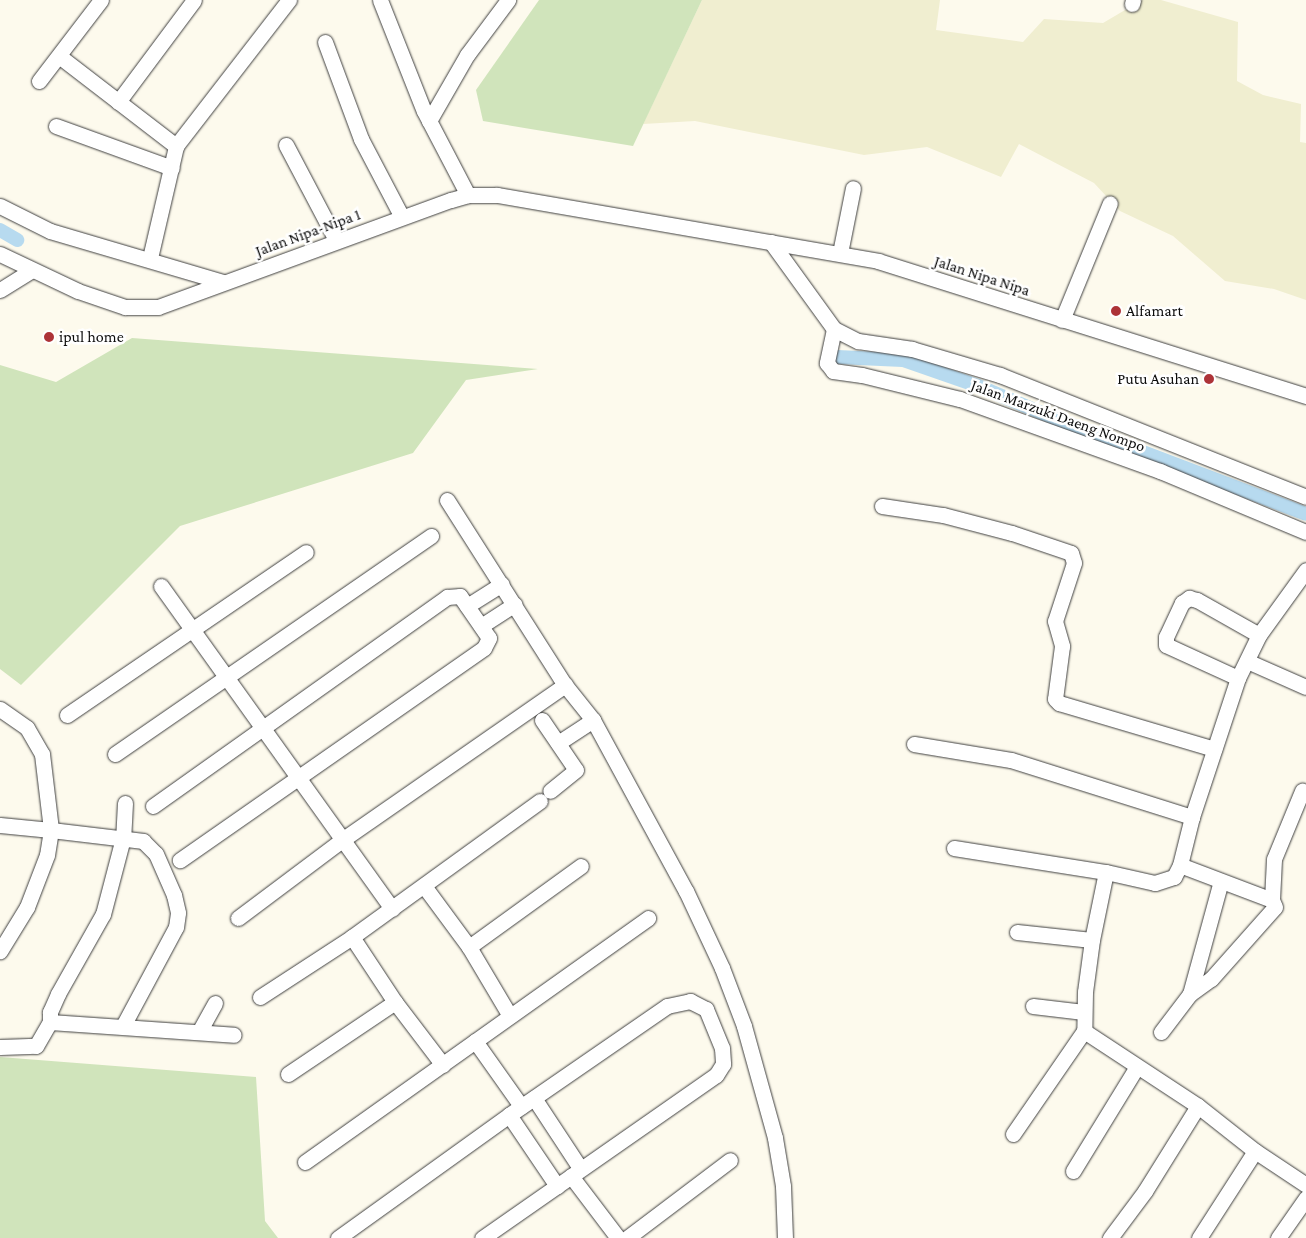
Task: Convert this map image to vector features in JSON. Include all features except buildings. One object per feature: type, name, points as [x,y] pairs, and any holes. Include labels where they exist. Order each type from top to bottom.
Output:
[{"type":"street","points":[[40,81],[101,0]]},
{"type":"street","points":[[118,102],[194,0]]},
{"type":"street","points":[[150,258],[176,146],[289,0]]},
{"type":"street","points":[[380,0],[429,121],[468,194]]},
{"type":"street","points":[[429,121],[467,55],[508,0]]},
{"type":"street","points":[[325,42],[361,139],[402,217]]},
{"type":"street","points":[[59,56],[176,146]]},
{"type":"street","points":[[56,126],[172,168]]},
{"type":"street","points":[[286,145],[336,240]]},
{"type":"street","points":[[840,253],[853,188]]},
{"type":"street","name":"Jalan Nipa-Nipa 1","points":[[0,254],[78,291],[125,306],[141,308],[171,303],[336,240],[468,194],[497,195],[639,220]]},
{"type":"street","points":[[1062,320],[1110,203]]},
{"type":"street","points":[[0,206],[50,231],[150,258],[223,282]]},
{"type":"street","name":"Jalan Nipa Nipa","points":[[639,220],[840,253],[906,269],[1306,396]]},
{"type":"street","points":[[771,242],[834,329],[858,341],[912,349],[1000,375],[1306,497]]},
{"type":"street","points":[[0,290],[32,270]]},
{"type":"street","name":"Jalan Marzuki Daeng Nompo","points":[[834,329],[828,356],[833,371],[862,375],[960,399],[1160,471],[1306,532]]},
{"type":"street","points":[[447,500],[565,684],[593,720],[686,891],[738,1009],[775,1138],[783,1186],[785,1238]]},
{"type":"street","points":[[882,506],[943,515],[1012,533],[1072,553],[1074,563],[1055,621],[1062,646],[1054,691],[1057,702],[1214,749]]},
{"type":"street","points":[[115,754],[431,536]]},
{"type":"street","points":[[67,715],[306,552]]},
{"type":"street","points":[[954,848],[1106,872],[1160,883],[1174,877],[1180,865],[1192,817],[1238,678],[1259,635],[1306,570]]},
{"type":"street","points":[[467,606],[502,584]]},
{"type":"street","points":[[161,586],[392,909]]},
{"type":"street","points":[[153,806],[447,597],[460,596],[489,638],[484,648],[180,860]]},
{"type":"street","points":[[1238,678],[1166,645],[1166,637],[1178,612],[1185,600],[1192,598],[1259,635]]},
{"type":"street","points":[[481,626],[515,604]]},
{"type":"street","points":[[1247,661],[1306,687]]},
{"type":"street","points":[[238,918],[342,840],[565,684]]},
{"type":"street","points":[[0,709],[27,728],[42,754],[51,830],[47,855],[37,885],[27,907],[0,951]]},
{"type":"street","points":[[260,996],[392,909],[545,796],[576,770],[542,720]]},
{"type":"street","points":[[558,743],[593,720]]},
{"type":"street","points":[[914,744],[959,749],[1011,760],[1192,817]]},
{"type":"street","points":[[1161,1032],[1190,994],[1211,979],[1274,909],[1272,900],[1274,859],[1302,791]]},
{"type":"street","points":[[0,1047],[36,1046],[50,1022],[50,1012],[58,994],[103,914],[123,838],[126,803]]},
{"type":"street","points":[[0,825],[143,841],[152,848],[174,895],[178,913],[170,943],[123,1026]]},
{"type":"street","points":[[1180,865],[1272,900]]},
{"type":"street","points":[[469,947],[581,866]]},
{"type":"street","points":[[1013,1134],[1084,1031],[1084,1012],[1092,940],[1106,872]]},
{"type":"street","points":[[1190,994],[1221,881]]},
{"type":"street","points":[[424,886],[469,947],[510,1016]]},
{"type":"street","points":[[305,1162],[648,918]]},
{"type":"street","points":[[1017,932],[1092,940]]},
{"type":"street","points":[[352,937],[395,1002],[442,1064]]},
{"type":"street","points":[[338,1238],[521,1106],[667,1006],[682,1000],[701,1004],[714,1023],[723,1057],[716,1075],[482,1238]]},
{"type":"street","points":[[288,1074],[395,1002]]},
{"type":"street","points":[[199,1032],[215,1003]]},
{"type":"street","points":[[1033,1006],[1084,1012]]},
{"type":"street","points":[[714,1023],[738,1009]]},
{"type":"street","points":[[50,1022],[234,1035]]},
{"type":"street","points":[[1084,1031],[1136,1068],[1198,1106],[1255,1150],[1306,1185]]},
{"type":"street","points":[[475,1041],[521,1106],[576,1172],[618,1238]]},
{"type":"street","points":[[1073,1171],[1136,1068]]},
{"type":"street","points":[[521,1106],[557,1186]]},
{"type":"street","points":[[1110,1238],[1145,1191],[1198,1106]]},
{"type":"street","points":[[1199,1238],[1255,1150]]},
{"type":"street","points":[[626,1238],[730,1160]]},
{"type":"street","points":[[1278,1238],[1306,1198]]},
{"type":"shaded area","points":[[702,0],[940,0],[936,30],[1023,42],[1044,19],[1103,23],[1142,0],[1161,0],[1238,22],[1237,81],[1263,95],[1301,104],[1300,142],[1306,143],[1306,300],[1274,289],[1225,281],[1173,236],[1120,211],[1094,183],[1019,144],[1001,177],[927,147],[864,155],[695,121],[643,124]]},
{"type":"green space","points":[[539,0],[702,0],[633,146],[483,121],[476,90]]},
{"type":"green space","points":[[132,338],[538,369],[466,380],[413,453],[180,526],[21,685],[0,669],[0,365],[56,382]]},
{"type":"green space","points":[[0,1057],[256,1077],[265,1221],[278,1238],[0,1238]]},
{"type":"waterway","points":[[0,230],[17,240]]},
{"type":"waterway","points":[[837,357],[903,360],[978,386],[1056,419],[1306,514]]},
{"type":"place","name":"Alfamart","points":[[1116,311]]},
{"type":"place","name":"ipul home","points":[[49,337]]},
{"type":"place","name":"Putu Asuhan","points":[[1209,379]]}]
